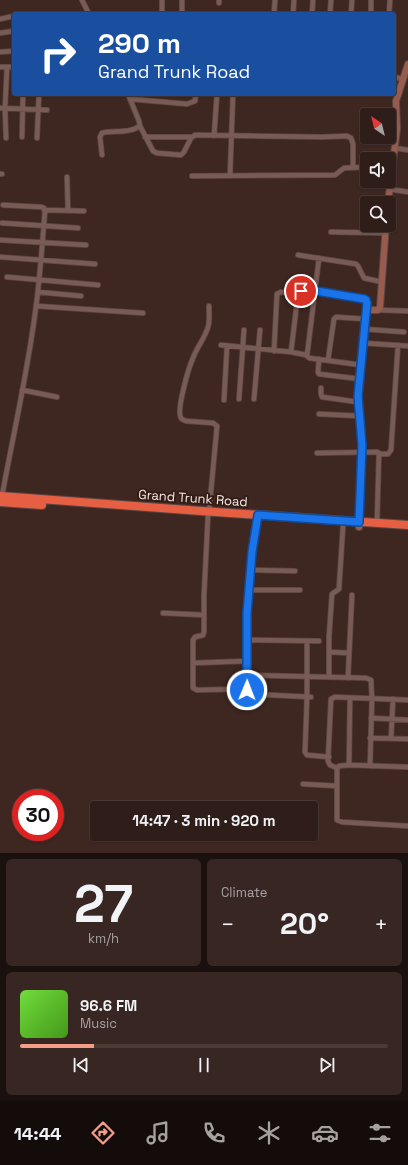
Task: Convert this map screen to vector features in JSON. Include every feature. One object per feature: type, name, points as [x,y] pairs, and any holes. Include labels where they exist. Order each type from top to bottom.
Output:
[{"type":"highway","name":"Grand Trunk Road","points":[[1,498],[204,514],[359,524],[408,530]]},
{"type":"highway","name":"Grand Trunk Road","points":[[257,517],[343,526],[377,523],[408,525]]},
{"type":"street","points":[[82,0],[88,12]]},
{"type":"street","points":[[162,0],[162,12]]},
{"type":"street","points":[[182,0],[182,11]]},
{"type":"street","points":[[274,0],[274,12]]},
{"type":"street","points":[[293,12],[294,0]]},
{"type":"street","points":[[312,12],[313,0]]},
{"type":"street","points":[[330,12],[331,0]]},
{"type":"street","points":[[351,12],[352,0]]},
{"type":"street","points":[[370,12],[371,0]]},
{"type":"street","points":[[389,12],[390,0]]},
{"type":"street","points":[[0,19],[12,16]]},
{"type":"street","points":[[0,33],[12,31]]},
{"type":"street","points":[[0,52],[12,51]]},
{"type":"street","points":[[0,67],[12,66]]},
{"type":"street","points":[[6,138],[3,108],[8,67]]},
{"type":"street","points":[[394,152],[398,125],[396,101],[407,68]]},
{"type":"street","points":[[396,77],[403,79]]},
{"type":"street","points":[[22,137],[23,96]]},
{"type":"street","points":[[37,138],[39,96]]},
{"type":"street","points":[[129,96],[145,137],[155,152],[180,155],[184,152],[192,137]]},
{"type":"street","points":[[130,99],[187,104],[195,102],[196,96]]},
{"type":"street","points":[[214,136],[217,96]]},
{"type":"street","points":[[230,176],[234,96]]},
{"type":"street","points":[[3,108],[47,110]]},
{"type":"street","points":[[102,155],[100,137],[102,133],[135,129],[140,126]]},
{"type":"street","points":[[145,137],[192,137],[195,135],[347,136],[351,138],[353,144],[352,167]]},
{"type":"street","points":[[395,148],[408,150]]},
{"type":"street","points":[[192,176],[335,175],[344,168],[360,167]]},
{"type":"street","points":[[68,177],[68,210]]},
{"type":"street","points":[[388,196],[389,189],[408,192]]},
{"type":"street","points":[[2,205],[41,207],[44,208],[44,210],[84,211]]},
{"type":"street","points":[[1,498],[22,390],[36,306],[40,279],[44,210]]},
{"type":"street","points":[[2,223],[78,228]]},
{"type":"street","points":[[331,232],[385,233],[380,307],[378,310]]},
{"type":"street","points":[[0,240],[86,245]]},
{"type":"street","points":[[298,255],[357,265],[364,278],[382,282]]},
{"type":"street","points":[[0,257],[95,264]]},
{"type":"street","points":[[306,355],[316,291],[319,258]]},
{"type":"street","points":[[7,277],[98,285]]},
{"type":"street","points":[[291,352],[298,294],[303,290],[364,299],[367,301],[358,402],[362,432],[359,524]]},
{"type":"street","points":[[38,292],[81,296]]},
{"type":"street","points":[[274,351],[277,294],[281,292],[298,294]]},
{"type":"street","points":[[36,306],[143,313]]},
{"type":"street","points":[[209,306],[208,327],[195,352],[189,369],[183,388],[180,411],[181,418],[186,421],[213,423],[217,426],[204,514],[203,634],[193,638],[193,686],[196,690],[246,689]]},
{"type":"street","points":[[367,312],[370,310],[408,311]]},
{"type":"street","points":[[328,360],[334,318],[365,320]]},
{"type":"street","points":[[364,329],[404,332]]},
{"type":"street","points":[[239,399],[244,330]]},
{"type":"street","points":[[254,399],[260,330]]},
{"type":"street","points":[[363,343],[408,346]]},
{"type":"street","points":[[221,345],[291,352],[306,355],[308,358],[361,365]]},
{"type":"street","points":[[318,453],[377,452],[380,454],[388,454],[391,450],[398,345]]},
{"type":"street","points":[[224,400],[227,346]]},
{"type":"street","points":[[319,359],[319,374],[360,379]]},
{"type":"street","points":[[321,388],[321,396],[323,397],[358,402]]},
{"type":"street","points":[[22,390],[57,397]]},
{"type":"street","points":[[319,414],[360,416]]},
{"type":"street","points":[[377,523],[380,454]]},
{"type":"street","points":[[257,517],[247,620],[246,689],[250,694],[309,697]]},
{"type":"street","points":[[329,677],[329,637],[332,594],[339,589],[343,526]]},
{"type":"street","points":[[251,570],[295,571]]},
{"type":"street","points":[[249,590],[300,590]]},
{"type":"street","points":[[348,678],[352,595]]},
{"type":"street","points":[[163,613],[204,615]]},
{"type":"street","points":[[247,640],[319,641]]},
{"type":"street","points":[[307,641],[309,697],[305,752],[307,755],[329,757]]},
{"type":"street","points":[[329,652],[349,653]]},
{"type":"street","points":[[193,663],[247,661]]},
{"type":"street","points":[[247,675],[366,678],[370,680],[372,699],[370,766]]},
{"type":"street","points":[[349,765],[350,698]]},
{"type":"street","points":[[408,700],[350,698],[331,699],[328,761],[330,766],[337,768],[349,765],[408,767]]},
{"type":"street","points":[[391,739],[393,700]]},
{"type":"street","points":[[371,718],[408,720]]},
{"type":"street","points":[[370,738],[408,739]]},
{"type":"street","points":[[337,768],[337,818],[339,821],[408,826]]},
{"type":"street","points":[[303,784],[337,786]]},
{"type":"route","points":[[247,690],[247,613],[252,552],[258,515],[359,522],[362,432],[358,407],[358,396],[367,301],[364,299],[305,289],[301,291]]}]
